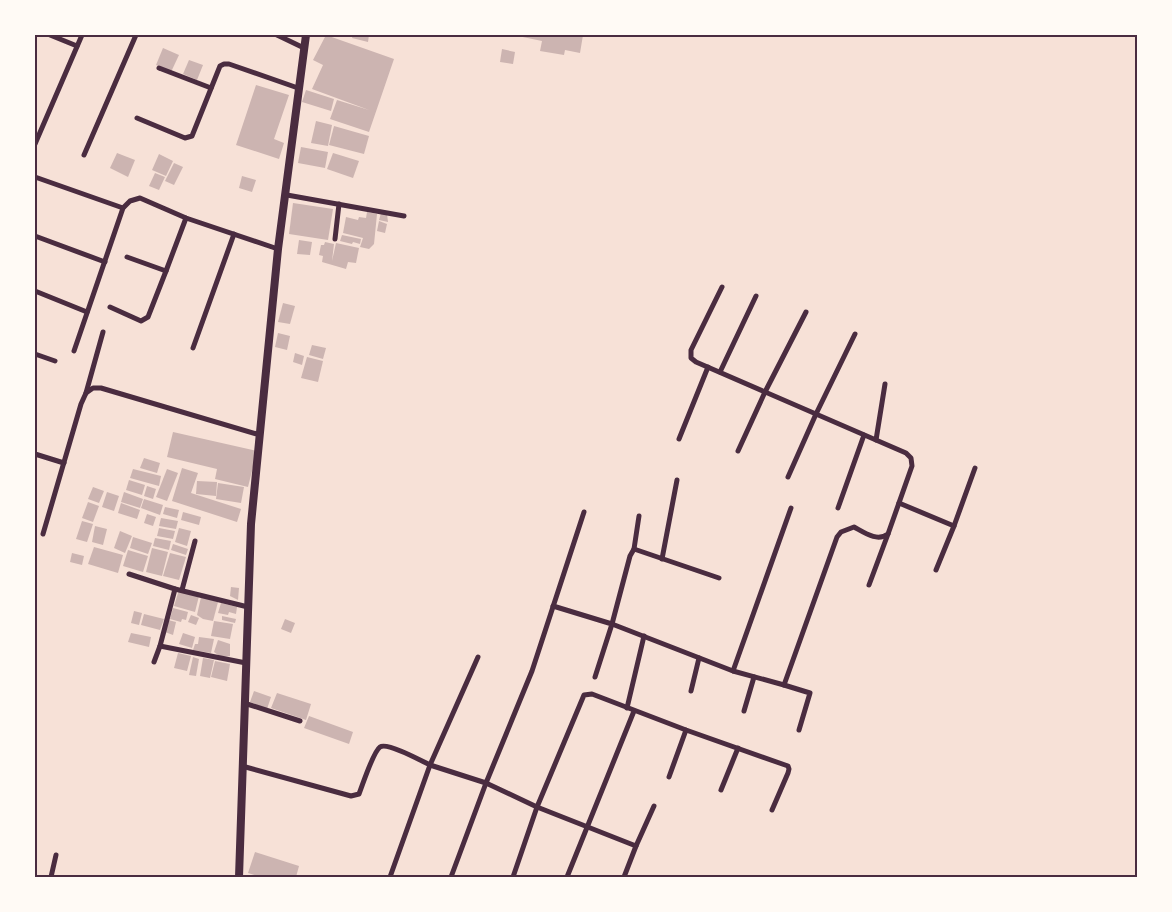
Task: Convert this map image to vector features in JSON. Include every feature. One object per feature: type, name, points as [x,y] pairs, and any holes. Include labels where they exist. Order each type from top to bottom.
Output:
[{"type":"street","points":[[50,35],[77,46]]},
{"type":"street","points":[[36,144],[82,35]]},
{"type":"street","points":[[84,155],[136,35]]},
{"type":"street","points":[[277,35],[304,48]]},
{"type":"street","points":[[239,877],[251,524],[278,250],[287,195],[298,88],[306,35]]},
{"type":"street","points":[[137,118],[189,138],[192,136],[220,66],[224,64],[229,64],[298,88]]},
{"type":"street","points":[[159,68],[211,88]]},
{"type":"street","points":[[35,177],[123,208]]},
{"type":"street","points":[[287,195],[404,216]]},
{"type":"street","points":[[74,351],[123,208],[130,201],[140,198],[186,218],[278,250]]},
{"type":"street","points":[[335,239],[340,204]]},
{"type":"street","points":[[110,307],[141,320],[148,318],[186,218]]},
{"type":"street","points":[[193,348],[234,234]]},
{"type":"street","points":[[35,236],[105,262]]},
{"type":"street","points":[[127,257],[166,271]]},
{"type":"street","points":[[722,287],[690,354],[691,358],[696,362],[906,453],[911,458],[912,466],[869,585]]},
{"type":"street","points":[[35,291],[87,312]]},
{"type":"street","points":[[720,372],[756,296]]},
{"type":"street","points":[[738,451],[765,392],[806,312]]},
{"type":"street","points":[[43,534],[103,332]]},
{"type":"street","points":[[788,477],[855,334]]},
{"type":"street","points":[[35,354],[55,361]]},
{"type":"street","points":[[679,439],[708,367]]},
{"type":"street","points":[[876,440],[885,384]]},
{"type":"street","points":[[86,393],[93,388],[101,388],[260,435]]},
{"type":"street","points":[[838,508],[864,435]]},
{"type":"street","points":[[35,454],[64,463]]},
{"type":"street","points":[[936,570],[975,468]]},
{"type":"street","points":[[662,559],[677,480]]},
{"type":"street","points":[[899,503],[954,526]]},
{"type":"street","points":[[733,671],[791,508]]},
{"type":"street","points":[[451,877],[486,783],[532,671],[584,512]]},
{"type":"street","points":[[595,677],[612,624],[630,556],[634,549],[639,516]]},
{"type":"street","points":[[784,685],[837,538],[841,532],[854,527],[878,538],[888,534]]},
{"type":"street","points":[[182,590],[195,541]]},
{"type":"street","points":[[634,549],[719,578]]},
{"type":"street","points":[[129,574],[174,589],[248,607]]},
{"type":"street","points":[[154,662],[160,646],[174,589]]},
{"type":"street","points":[[554,606],[612,624],[733,671],[810,692],[799,730]]},
{"type":"street","points":[[627,708],[644,636]]},
{"type":"street","points":[[160,646],[246,663]]},
{"type":"street","points":[[390,877],[430,765],[478,657]]},
{"type":"street","points":[[691,691],[699,658]]},
{"type":"street","points":[[744,711],[754,676]]},
{"type":"street","points":[[513,877],[537,807],[584,695],[592,694],[788,766],[788,774],[772,810]]},
{"type":"street","points":[[244,703],[300,721]]},
{"type":"street","points":[[566,877],[634,711]]},
{"type":"street","points":[[670,777],[686,730]]},
{"type":"street","points":[[242,766],[351,796],[359,794],[379,748],[382,746],[391,747],[430,765],[486,783],[537,807],[636,846]]},
{"type":"street","points":[[721,790],[738,748]]},
{"type":"street","points":[[624,877],[654,806]]},
{"type":"street","points":[[51,877],[56,855]]},
{"type":"building","points":[[326,35],[394,59],[369,132],[330,119],[337,100],[369,110],[312,89],[323,65],[313,60]]},
{"type":"building","points":[[353,35],[369,35],[368,42],[352,38]]},
{"type":"building","points":[[513,35],[583,35],[580,53],[565,50],[564,55],[540,51],[542,41]]},
{"type":"building","points":[[163,48],[179,55],[171,72],[156,65]]},
{"type":"building","points":[[502,49],[515,52],[513,64],[500,62]]},
{"type":"building","points":[[189,60],[203,65],[197,80],[183,74]]},
{"type":"building","points":[[256,85],[289,95],[274,139],[284,143],[279,159],[236,145]]},
{"type":"building","points":[[306,90],[334,99],[331,111],[302,102]]},
{"type":"building","points":[[316,121],[332,125],[328,146],[311,143]]},
{"type":"building","points":[[334,126],[369,136],[364,154],[329,145]]},
{"type":"building","points":[[301,147],[328,152],[325,168],[298,163]]},
{"type":"building","points":[[117,153],[135,160],[128,177],[110,168]]},
{"type":"building","points":[[333,153],[359,161],[353,178],[327,169]]},
{"type":"building","points":[[159,154],[173,161],[166,176],[152,170]]},
{"type":"building","points":[[174,163],[183,167],[174,185],[165,181]]},
{"type":"building","points":[[155,173],[165,177],[159,190],[149,186]]},
{"type":"building","points":[[242,176],[256,180],[252,192],[239,188]]},
{"type":"building","points":[[293,203],[333,209],[328,240],[289,234]]},
{"type":"building","points":[[367,212],[377,214],[374,244],[369,249],[360,247],[363,238],[343,233],[346,217],[358,220],[359,217],[366,218]]},
{"type":"building","points":[[381,213],[387,214],[388,222],[379,220]]},
{"type":"building","points":[[379,221],[387,224],[385,233],[377,231]]},
{"type":"building","points":[[342,235],[361,239],[360,244],[340,241]]},
{"type":"building","points":[[299,240],[312,242],[310,255],[297,254]]},
{"type":"building","points":[[325,242],[334,244],[332,261],[336,243],[359,248],[356,263],[348,262],[346,269],[322,262],[323,256],[319,255],[321,245],[324,245]]},
{"type":"building","points":[[283,303],[295,306],[290,324],[278,322]]},
{"type":"building","points":[[278,333],[290,336],[287,350],[275,347]]},
{"type":"building","points":[[312,345],[326,348],[323,359],[309,355]]},
{"type":"building","points":[[295,353],[304,356],[302,365],[293,362]]},
{"type":"building","points":[[307,357],[323,361],[318,382],[301,378]]},
{"type":"building","points":[[173,432],[257,451],[248,487],[215,479],[217,469],[167,457]]},
{"type":"building","points":[[144,458],[160,463],[157,473],[140,468]]},
{"type":"building","points":[[182,468],[198,473],[191,493],[241,509],[237,522],[172,501]]},
{"type":"building","points":[[133,469],[161,476],[159,486],[130,478]]},
{"type":"building","points":[[167,469],[178,473],[167,501],[156,497]]},
{"type":"building","points":[[129,480],[145,485],[142,495],[126,490]]},
{"type":"building","points":[[197,481],[217,482],[216,496],[196,494]]},
{"type":"building","points":[[218,483],[244,487],[241,503],[216,499]]},
{"type":"building","points":[[147,486],[156,489],[153,499],[144,496]]},
{"type":"building","points":[[93,487],[104,491],[99,503],[88,499]]},
{"type":"building","points":[[107,492],[119,496],[114,511],[102,507]]},
{"type":"building","points":[[124,492],[143,499],[140,508],[121,502]]},
{"type":"building","points":[[144,499],[163,505],[160,515],[141,508]]},
{"type":"building","points":[[88,502],[99,506],[93,522],[82,518]]},
{"type":"building","points":[[121,503],[140,510],[137,519],[118,513]]},
{"type":"building","points":[[165,507],[179,510],[177,518],[163,514]]},
{"type":"building","points":[[183,512],[201,517],[199,525],[181,520]]},
{"type":"building","points":[[147,514],[156,517],[153,526],[144,523]]},
{"type":"building","points":[[161,518],[178,521],[176,529],[159,526]]},
{"type":"building","points":[[82,521],[93,524],[87,542],[76,539]]},
{"type":"building","points":[[95,526],[107,529],[103,545],[92,542]]},
{"type":"building","points":[[159,528],[175,531],[173,539],[157,536]]},
{"type":"building","points":[[179,528],[191,531],[187,546],[175,542]]},
{"type":"building","points":[[120,531],[132,536],[125,553],[114,548]]},
{"type":"building","points":[[133,537],[152,543],[148,554],[130,548]]},
{"type":"building","points":[[155,538],[171,541],[169,550],[153,546]]},
{"type":"building","points":[[173,544],[188,549],[186,555],[171,550]]},
{"type":"building","points":[[94,547],[123,555],[118,573],[88,564]]},
{"type":"building","points":[[152,548],[168,552],[162,576],[146,572]]},
{"type":"building","points":[[128,550],[148,556],[143,572],[123,566]]},
{"type":"building","points":[[72,553],[84,556],[82,565],[70,562]]},
{"type":"building","points":[[170,553],[186,557],[179,580],[163,576]]},
{"type":"building","points":[[231,587],[239,588],[238,600],[230,596]]},
{"type":"building","points":[[179,590],[199,596],[195,612],[174,606]]},
{"type":"building","points":[[201,597],[218,602],[213,621],[203,619],[197,615]]},
{"type":"building","points":[[221,603],[237,607],[236,614],[229,612],[228,615],[218,613]]},
{"type":"building","points":[[173,608],[188,612],[186,620],[182,619],[181,622],[170,619]]},
{"type":"building","points":[[134,611],[142,613],[139,625],[131,623]]},
{"type":"building","points":[[144,614],[164,619],[160,630],[141,625]]},
{"type":"building","points":[[191,615],[199,618],[196,625],[188,622]]},
{"type":"building","points":[[222,616],[236,619],[235,623],[222,620]]},
{"type":"building","points":[[285,619],[295,623],[291,633],[281,629]]},
{"type":"building","points":[[168,620],[176,622],[173,635],[165,632]]},
{"type":"building","points":[[214,621],[233,624],[230,639],[211,636]]},
{"type":"building","points":[[131,633],[151,637],[149,647],[128,642]]},
{"type":"building","points":[[183,633],[195,637],[192,648],[179,644]]},
{"type":"building","points":[[199,637],[214,639],[211,653],[193,650],[195,644],[198,644]]},
{"type":"building","points":[[218,640],[230,644],[230,656],[221,657],[214,652]]},
{"type":"building","points":[[178,653],[191,656],[187,671],[174,668]]},
{"type":"building","points":[[193,657],[199,659],[196,676],[189,675]]},
{"type":"building","points":[[203,658],[214,660],[210,678],[200,676]]},
{"type":"building","points":[[215,661],[230,664],[227,681],[211,677]]},
{"type":"building","points":[[254,691],[271,697],[267,709],[250,702]]},
{"type":"building","points":[[277,693],[311,704],[306,720],[271,708]]},
{"type":"building","points":[[309,716],[353,732],[349,744],[304,728]]},
{"type":"building","points":[[255,852],[299,866],[296,877],[261,877],[248,873]]}]
